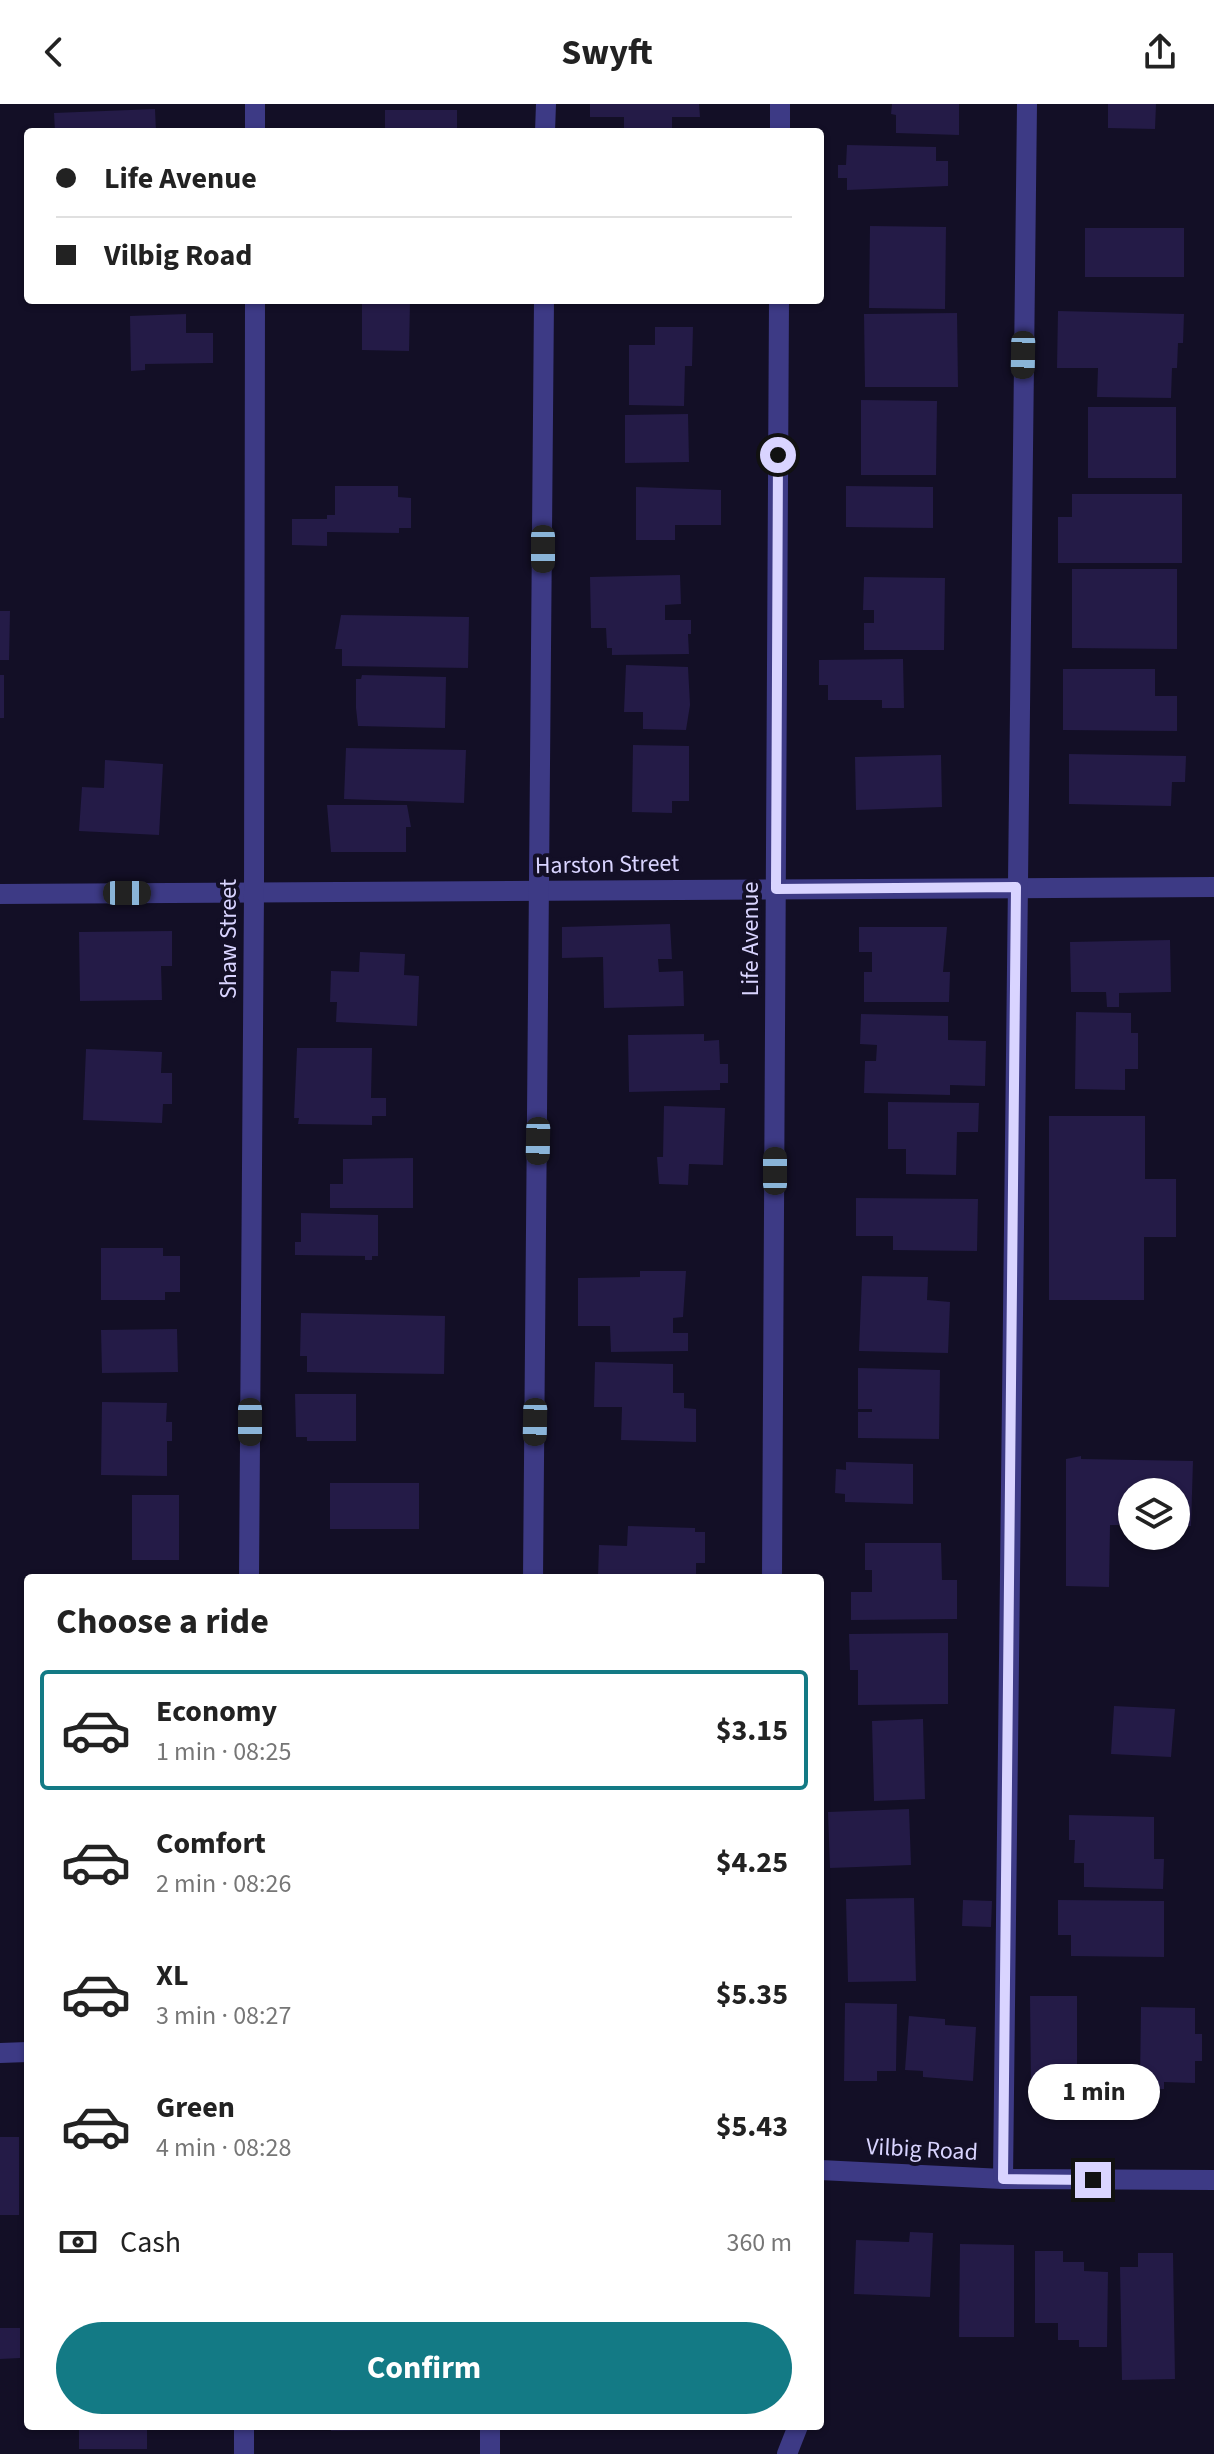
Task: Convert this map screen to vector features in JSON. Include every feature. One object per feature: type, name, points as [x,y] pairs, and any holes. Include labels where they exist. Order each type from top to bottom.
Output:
[{"type":"street","points":[[255,104],[255,128]]},
{"type":"street","points":[[545,128],[546,104]]},
{"type":"street","points":[[780,104],[780,128]]},
{"type":"street","points":[[1003,2179],[1027,104]]},
{"type":"street","name":"Shaw Street","points":[[249,1574],[255,304]]},
{"type":"street","points":[[533,1574],[544,304]]},
{"type":"street","name":"Life Avenue","points":[[772,1574],[779,304]]},
{"type":"street","name":"Harston Street","points":[[0,894],[1214,887]]},
{"type":"street","points":[[0,2053],[24,2052]]},
{"type":"street","name":"Vilbig Road","points":[[824,2170],[1003,2179],[1214,2180]]},
{"type":"street","points":[[244,2430],[244,2454]]},
{"type":"street","points":[[490,2430],[490,2454]]},
{"type":"street","points":[[787,2454],[796,2430]]},
{"type":"building","points":[[590,104],[699,104],[700,117],[672,117],[672,128],[624,128],[624,117],[590,117]]},
{"type":"building","points":[[892,104],[959,104],[959,135],[896,133],[896,115],[891,114]]},
{"type":"building","points":[[1108,104],[1156,104],[1155,129],[1108,128]]},
{"type":"building","points":[[155,109],[156,128],[55,128],[54,113]]},
{"type":"building","points":[[385,110],[457,110],[457,128],[385,128]]},
{"type":"building","points":[[847,145],[936,147],[936,161],[948,161],[948,186],[847,190],[847,178],[838,178],[838,165],[846,165]]},
{"type":"building","points":[[870,226],[946,227],[945,309],[869,308]]},
{"type":"building","points":[[1085,228],[1184,228],[1184,277],[1085,277]]},
{"type":"building","points":[[362,304],[410,304],[409,351],[362,350]]},
{"type":"building","points":[[1058,311],[1184,314],[1183,343],[1178,343],[1177,368],[1172,368],[1171,398],[1097,397],[1098,368],[1057,368]]},
{"type":"building","points":[[957,313],[958,387],[865,387],[864,314]]},
{"type":"building","points":[[186,314],[186,333],[213,333],[213,363],[145,364],[145,370],[131,371],[130,316]]},
{"type":"building","points":[[655,327],[693,327],[692,366],[685,366],[684,406],[629,405],[629,345],[655,345]]},
{"type":"building","points":[[861,400],[937,401],[936,475],[861,475]]},
{"type":"building","points":[[1088,407],[1176,407],[1176,478],[1088,478]]},
{"type":"building","points":[[688,414],[689,462],[625,463],[625,415]]},
{"type":"building","points":[[335,486],[398,486],[398,497],[411,498],[411,528],[399,528],[399,533],[327,532],[327,546],[292,545],[292,519],[327,519],[327,515],[335,515]]},
{"type":"building","points":[[846,486],[933,487],[933,528],[846,527]]},
{"type":"building","points":[[636,487],[721,490],[721,525],[675,525],[675,540],[636,540]]},
{"type":"building","points":[[1072,494],[1182,494],[1182,563],[1058,563],[1058,517],[1072,517]]},
{"type":"building","points":[[1072,569],[1177,569],[1177,649],[1072,648]]},
{"type":"building","points":[[680,575],[681,604],[665,605],[665,620],[691,620],[689,654],[612,655],[612,648],[607,648],[606,628],[591,628],[590,577]]},
{"type":"building","points":[[864,577],[945,578],[944,650],[864,650],[864,623],[874,623],[874,610],[863,610]]},
{"type":"building","points":[[0,611],[10,611],[9,660],[0,660]]},
{"type":"building","points":[[341,615],[469,617],[468,668],[342,666],[342,649],[335,649]]},
{"type":"building","points":[[903,659],[904,708],[882,708],[882,700],[828,700],[828,685],[819,685],[819,660]]},
{"type":"building","points":[[626,665],[688,667],[690,705],[686,730],[643,729],[643,712],[624,712]]},
{"type":"building","points":[[1063,669],[1155,669],[1155,696],[1177,696],[1177,731],[1063,730]]},
{"type":"building","points":[[0,675],[4,675],[4,718],[0,718]]},
{"type":"building","points":[[362,675],[446,677],[445,728],[358,726],[356,679],[361,679]]},
{"type":"building","points":[[633,745],[689,746],[689,801],[672,801],[672,813],[632,812]]},
{"type":"building","points":[[346,748],[466,750],[464,803],[344,799]]},
{"type":"building","points":[[1069,754],[1186,756],[1185,782],[1172,782],[1171,806],[1069,804]]},
{"type":"building","points":[[941,755],[942,807],[856,810],[855,757]]},
{"type":"building","points":[[105,760],[163,764],[159,835],[79,831],[82,787],[104,788]]},
{"type":"building","points":[[327,805],[407,805],[411,827],[406,827],[406,852],[331,852]]},
{"type":"building","points":[[670,924],[672,959],[658,959],[659,972],[683,971],[684,1006],[604,1008],[603,957],[562,958],[562,927]]},
{"type":"building","points":[[859,927],[947,927],[943,972],[950,972],[949,1002],[864,1002],[864,972],[872,972],[872,952],[859,952]]},
{"type":"building","points":[[172,931],[172,966],[161,966],[162,1000],[80,1001],[79,932]]},
{"type":"building","points":[[1170,940],[1171,992],[1119,993],[1119,1007],[1107,1007],[1106,992],[1071,992],[1070,942]]},
{"type":"building","points":[[360,952],[405,954],[404,975],[419,976],[417,1026],[336,1022],[337,1002],[330,1002],[331,971],[359,972]]},
{"type":"building","points":[[1076,1012],[1131,1013],[1131,1033],[1138,1033],[1138,1069],[1125,1069],[1125,1090],[1075,1089]]},
{"type":"building","points":[[861,1014],[948,1016],[948,1040],[986,1041],[985,1086],[950,1085],[950,1095],[864,1093],[865,1061],[876,1061],[877,1045],[860,1044]]},
{"type":"building","points":[[704,1034],[704,1041],[719,1040],[720,1064],[728,1064],[728,1083],[720,1083],[720,1090],[629,1092],[628,1035]]},
{"type":"building","points":[[297,1048],[372,1048],[371,1098],[386,1098],[386,1116],[372,1116],[372,1125],[298,1124],[299,1118],[294,1118]]},
{"type":"building","points":[[86,1049],[162,1052],[161,1073],[172,1073],[172,1104],[163,1104],[162,1123],[83,1120]]},
{"type":"building","points":[[888,1102],[979,1103],[978,1132],[957,1132],[956,1175],[906,1174],[906,1149],[888,1149]]},
{"type":"building","points":[[664,1106],[725,1108],[723,1165],[689,1164],[688,1185],[659,1184],[657,1157],[663,1157]]},
{"type":"building","points":[[1049,1116],[1145,1116],[1145,1179],[1176,1179],[1176,1237],[1144,1237],[1144,1300],[1049,1300]]},
{"type":"building","points":[[413,1158],[413,1208],[330,1208],[330,1184],[343,1184],[343,1159]]},
{"type":"building","points":[[856,1198],[978,1199],[977,1251],[893,1250],[893,1236],[856,1236]]},
{"type":"building","points":[[301,1213],[378,1215],[378,1256],[365,1260],[365,1256],[295,1255],[295,1242],[301,1242]]},
{"type":"building","points":[[101,1248],[163,1248],[163,1256],[180,1256],[180,1292],[165,1292],[165,1300],[101,1300]]},
{"type":"building","points":[[640,1271],[686,1271],[683,1317],[673,1318],[673,1333],[688,1333],[688,1351],[611,1352],[610,1326],[578,1326],[578,1278],[640,1277]]},
{"type":"building","points":[[862,1276],[928,1277],[927,1300],[950,1302],[948,1353],[859,1351]]},
{"type":"building","points":[[301,1313],[445,1316],[444,1374],[307,1372],[307,1356],[300,1356]]},
{"type":"building","points":[[177,1329],[178,1372],[102,1373],[101,1330]]},
{"type":"building","points":[[595,1362],[673,1364],[673,1393],[684,1393],[684,1408],[696,1409],[696,1442],[621,1440],[622,1407],[594,1407]]},
{"type":"building","points":[[858,1368],[940,1370],[939,1439],[858,1438],[858,1412],[872,1412],[872,1409],[858,1409]]},
{"type":"building","points":[[295,1394],[356,1394],[356,1441],[307,1441],[307,1437],[296,1437]]},
{"type":"building","points":[[102,1402],[167,1403],[166,1422],[172,1422],[172,1441],[167,1441],[167,1476],[101,1475]]},
{"type":"building","points":[[1081,1456],[1081,1459],[1193,1461],[1191,1526],[1190,1478],[1118,1478],[1118,1525],[1110,1525],[1109,1587],[1066,1586],[1066,1459]]},
{"type":"building","points":[[846,1462],[913,1464],[913,1504],[845,1502],[845,1494],[835,1493],[836,1469],[846,1470]]},
{"type":"building","points":[[330,1483],[419,1483],[419,1529],[330,1529]]},
{"type":"building","points":[[132,1495],[179,1495],[179,1560],[132,1560]]},
{"type":"building","points":[[628,1526],[695,1528],[695,1532],[705,1532],[705,1563],[696,1563],[696,1574],[598,1574],[599,1545],[627,1546]]},
{"type":"building","points":[[865,1543],[941,1543],[942,1580],[957,1580],[957,1619],[851,1620],[851,1592],[872,1592],[872,1570],[865,1570]]},
{"type":"building","points":[[948,1633],[948,1704],[858,1705],[858,1670],[850,1670],[849,1634]]},
{"type":"building","points":[[1114,1706],[1175,1709],[1171,1757],[1111,1754]]},
{"type":"building","points":[[923,1719],[925,1799],[874,1801],[872,1721]]},
{"type":"building","points":[[909,1809],[911,1865],[830,1868],[828,1812]]},
{"type":"building","points":[[1069,1815],[1154,1817],[1154,1859],[1164,1859],[1163,1889],[1084,1887],[1084,1863],[1074,1863],[1075,1840],[1069,1840]]},
{"type":"building","points":[[914,1898],[916,1981],[848,1982],[846,1899]]},
{"type":"building","points":[[963,1900],[992,1901],[991,1927],[962,1926]]},
{"type":"building","points":[[1058,1900],[1164,1901],[1164,1957],[1071,1956],[1071,1935],[1058,1935]]},
{"type":"building","points":[[1030,1996],[1077,1996],[1077,2096],[1051,2096],[1051,2086],[1031,2087]]},
{"type":"building","points":[[845,2003],[897,2004],[896,2071],[877,2071],[877,2081],[844,2081]]},
{"type":"building","points":[[1141,2007],[1195,2008],[1195,2034],[1202,2034],[1202,2061],[1195,2061],[1195,2083],[1164,2082],[1164,2089],[1150,2089],[1150,2083],[1140,2083]]},
{"type":"building","points":[[909,2016],[945,2019],[945,2025],[976,2027],[973,2081],[923,2077],[923,2071],[905,2070]]},
{"type":"building","points":[[0,2137],[19,2137],[19,2215],[0,2215]]},
{"type":"building","points":[[910,2232],[933,2233],[930,2297],[854,2294],[856,2240],[909,2242]]},
{"type":"building","points":[[960,2244],[1014,2245],[1014,2337],[959,2337]]},
{"type":"building","points":[[1035,2251],[1063,2251],[1063,2262],[1084,2262],[1084,2271],[1108,2272],[1107,2347],[1079,2347],[1079,2340],[1058,2340],[1058,2323],[1035,2323]]},
{"type":"building","points":[[1138,2253],[1173,2253],[1175,2379],[1122,2380],[1120,2267],[1138,2267]]},
{"type":"building","points":[[0,2328],[20,2328],[20,2358],[0,2359]]},
{"type":"building","points":[[79,2430],[147,2430],[147,2449],[79,2449]]},
{"type":"building","points":[[331,2430],[441,2430],[331,2431]]},
{"type":"route","points":[[778,455],[776,889],[1016,887],[1003,2179],[1093,2180]]}]
